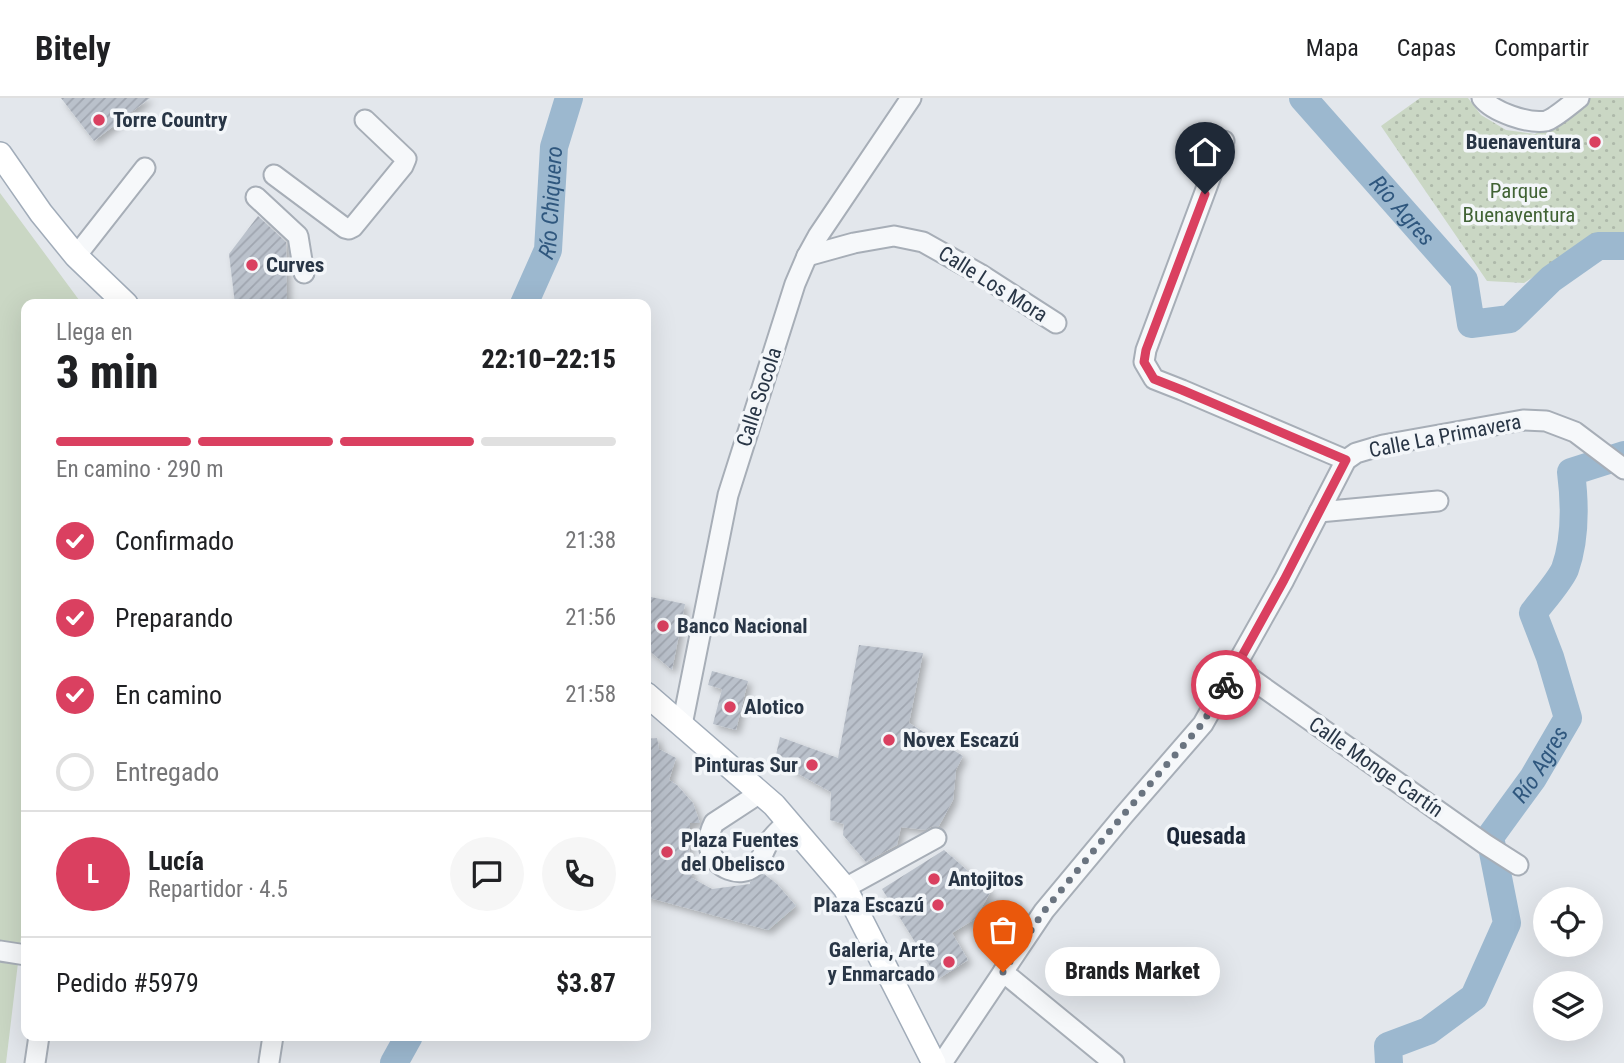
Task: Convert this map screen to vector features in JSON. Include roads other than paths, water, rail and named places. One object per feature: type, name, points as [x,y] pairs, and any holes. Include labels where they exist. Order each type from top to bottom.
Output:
[{"type":"main road","points":[[0,154],[41,213],[76,256],[118,299]]},
{"type":"main road","points":[[651,698],[774,805],[845,888],[934,1063]]},
{"type":"street","name":"Calle Socola","points":[[682,726],[728,495],[795,284],[818,236],[911,98]]},
{"type":"street","points":[[1482,98],[1486,103],[1520,119],[1547,121],[1579,98]]},
{"type":"street","points":[[274,175],[345,228],[353,227],[406,159],[366,120]]},
{"type":"street","points":[[1224,141],[1146,350],[1144,362],[1154,379],[1346,460]]},
{"type":"street","points":[[76,256],[145,168]]},
{"type":"street","points":[[256,197],[299,236],[304,273]]},
{"type":"street","name":"Calle Los Mora","points":[[807,256],[854,243],[894,236],[923,242],[981,274],[1056,323]]},
{"type":"street","name":"Calle La Primavera","points":[[942,1063],[1044,911],[1202,724],[1284,580],[1346,460],[1356,453],[1383,445],[1523,420],[1546,421],[1575,432],[1624,469]]},
{"type":"street","points":[[1319,512],[1438,501]]},
{"type":"street","name":"Calle Monge Cartín","points":[[1236,668],[1518,865]]},
{"type":"street","points":[[761,793],[714,823],[709,841],[710,852],[717,862],[736,872],[755,866],[770,840],[788,821]]},
{"type":"street","points":[[845,888],[936,838]]},
{"type":"street","points":[[0,951],[21,954]]},
{"type":"street","points":[[1003,972],[1114,1063]]},
{"type":"street","points":[[36,1063],[38,1041]]},
{"type":"street","points":[[269,1062],[272,1041]]},
{"type":"waterway","name":"Río Chiquero","points":[[526,299],[548,250],[554,147],[569,98]]},
{"type":"waterway","name":"Río Agres","points":[[1303,98],[1464,280],[1471,324],[1510,319],[1551,279],[1598,246],[1624,246]]},
{"type":"waterway","name":"Río Agres","points":[[1389,1063],[1388,1046],[1428,1031],[1474,997],[1507,923],[1490,837],[1533,778],[1568,718],[1550,657],[1533,613],[1559,579],[1569,557],[1574,520],[1571,472],[1624,455]]},
{"type":"waterway","name":"Río Chiquero","points":[[394,1063],[406,1041]]},
{"type":"place","name":"Torre Country","points":[[99,120]]},
{"type":"place","name":"Buenaventura","points":[[1595,142]]},
{"type":"place","name":"Curves","points":[[252,265]]},
{"type":"place","name":"Banco Nacional","points":[[663,626]]},
{"type":"place","name":"Alotico","points":[[730,707]]},
{"type":"place","name":"Novex Escazú","points":[[889,740]]},
{"type":"place","name":"Pinturas Sur","points":[[812,765]]},
{"type":"place","name":"Plaza Fuentes del Obelisco","points":[[667,852]]},
{"type":"place","name":"Antojitos","points":[[934,879]]},
{"type":"place","name":"Plaza Escazú","points":[[938,905]]},
{"type":"place","name":"Galeria, Arte y Enmarcado","points":[[949,962]]},
{"type":"place","name":"Brands Market","points":[[1003,972]]},
{"type":"district","name":"Quesada","points":[[1206,836]]},
{"type":"park label","name":"Parque Buenaventura","points":[[1519,203]]}]
